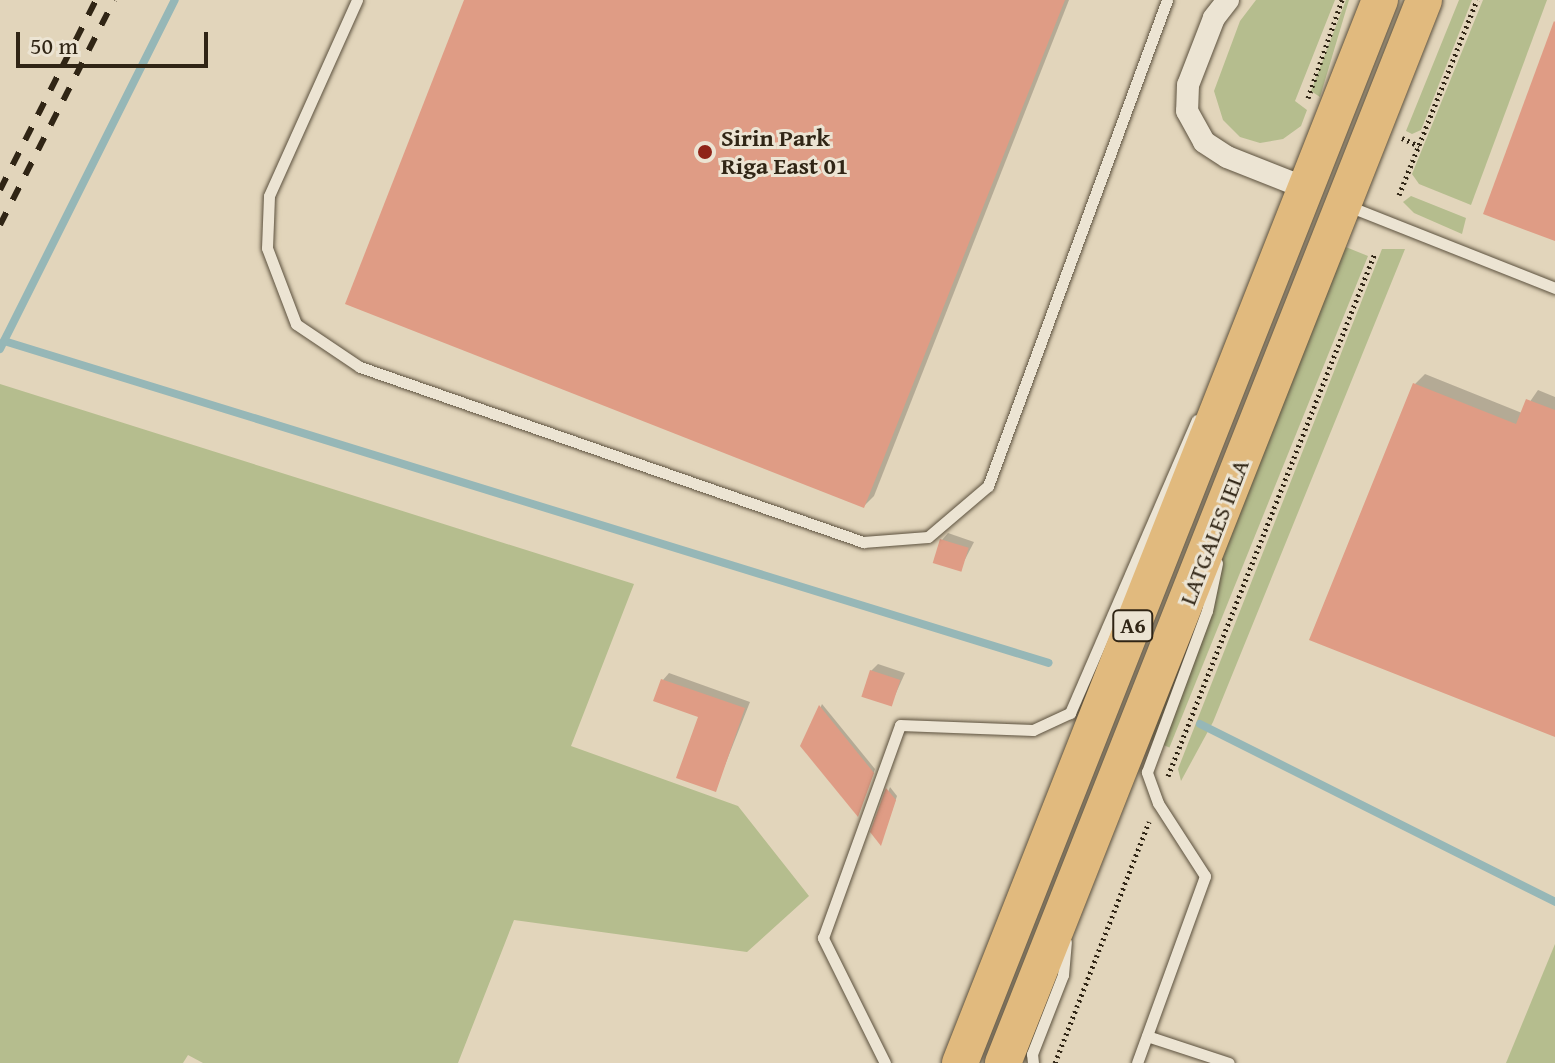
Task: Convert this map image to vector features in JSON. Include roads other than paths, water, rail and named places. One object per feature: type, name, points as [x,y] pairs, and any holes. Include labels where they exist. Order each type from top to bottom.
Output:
[{"type":"highway","name":"LATGALES IELA","points":[[960,1063],[1308,189],[1380,0]]},
{"type":"highway","name":"LATGALES IELA","points":[[1003,1063],[1424,0]]},
{"type":"highway","points":[[1308,189],[1344,204]]},
{"type":"street","points":[[1228,0],[1214,18],[1188,85],[1187,111],[1204,142],[1227,157],[1308,189]]},
{"type":"lane","points":[[357,0],[269,196],[267,248],[296,324],[360,367],[863,542],[928,537],[988,486],[1167,0]]},
{"type":"lane","points":[[1344,204],[1555,288]]},
{"type":"lane","name":"LATGALES IELA","points":[[885,1063],[823,938],[900,725],[1033,730],[1070,713],[1183,443],[1202,411],[1228,388]]},
{"type":"lane","points":[[1137,1063],[1205,876],[1158,803],[1147,772],[1207,611],[1217,567],[1214,532]]},
{"type":"lane","points":[[1033,1063],[1032,1054],[1063,975],[1069,896]]},
{"type":"lane","points":[[1147,1036],[1229,1063]]},
{"type":"waterway","points":[[0,349],[175,0]]},
{"type":"waterway","points":[[4,341],[1049,663]]},
{"type":"waterway","points":[[1200,724],[1555,902]]},
{"type":"railway","points":[[0,190],[96,0]]},
{"type":"railway","points":[[0,225],[114,0]]},
{"type":"place","name":"Sirin Park Riga East 01","points":[[705,152]]}]
